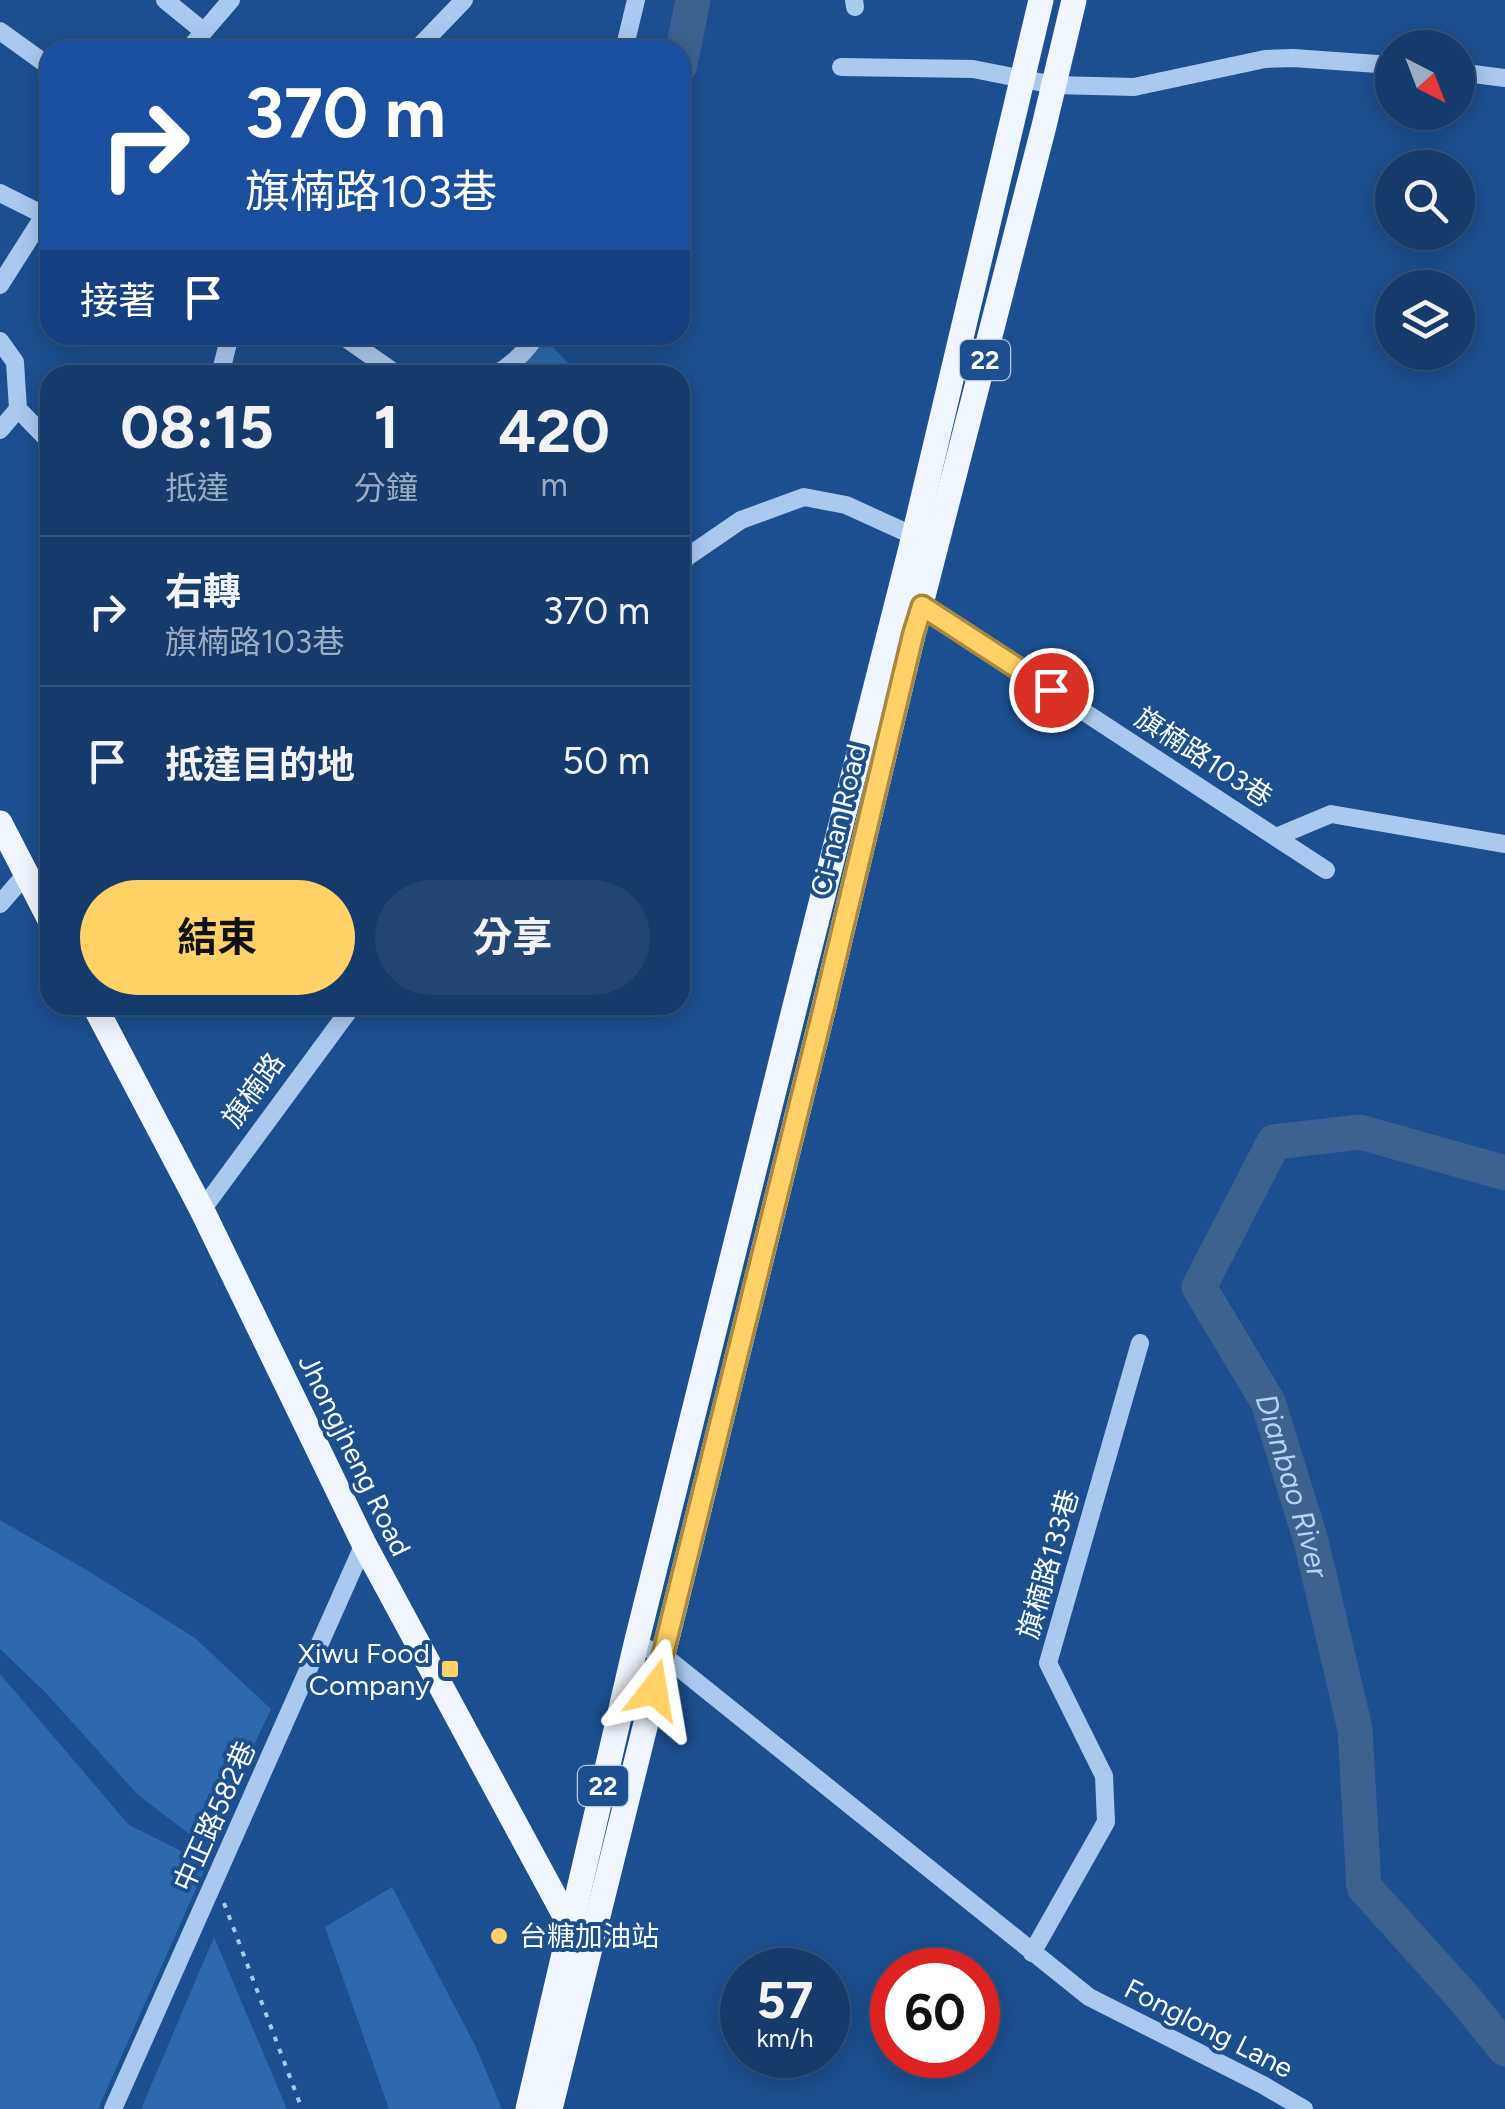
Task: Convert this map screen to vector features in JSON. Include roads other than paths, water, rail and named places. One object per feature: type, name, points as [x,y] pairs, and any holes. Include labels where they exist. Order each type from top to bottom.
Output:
[{"type":"main road","name":"Ci-nan Road","points":[[663,1655],[913,635],[914,536],[1041,0]]},
{"type":"main road","name":"Ci-nan Road","points":[[636,1644],[911,599],[1054,85],[1074,0]]},
{"type":"main road","points":[[0,823],[40,901]]},
{"type":"main road","name":"Jhongjheng Road","points":[[99,1015],[202,1210],[364,1544],[582,1929]]},
{"type":"main road","name":"22","points":[[550,2109],[636,1644]]},
{"type":"main road","name":"22","points":[[528,2109],[663,1655]]},
{"type":"street","points":[[164,0],[202,32]]},
{"type":"street","points":[[196,40],[231,0]]},
{"type":"street","points":[[426,40],[464,0]]},
{"type":"street","points":[[626,40],[636,0]]},
{"type":"street","points":[[0,31],[40,60]]},
{"type":"street","points":[[841,67],[973,69],[1054,85],[1134,87],[1266,59],[1375,64]]},
{"type":"street","points":[[1475,74],[1505,78]]},
{"type":"street","points":[[0,193],[40,207]]},
{"type":"street","points":[[0,285],[40,221]]},
{"type":"street","points":[[0,341],[15,362],[18,409],[40,432]]},
{"type":"street","points":[[355,345],[384,365]]},
{"type":"street","points":[[509,365],[525,345]]},
{"type":"street","points":[[0,430],[18,409]]},
{"type":"street","points":[[690,555],[741,520],[804,498],[846,505],[914,536]]},
{"type":"street","name":"旗楠路103巷","points":[[911,599],[1326,870]]},
{"type":"street","points":[[1276,837],[1331,814],[1504,844]]},
{"type":"street","points":[[0,904],[26,874]]},
{"type":"street","name":"旗楠路","points":[[202,1210],[345,1015]]},
{"type":"street","name":"旗楠路133巷","points":[[1032,1953],[1106,1822],[1104,1776],[1048,1663],[1140,1343]]},
{"type":"street","name":"中正路582巷","points":[[114,2109],[364,1544]]},
{"type":"street","points":[[636,1644],[663,1655],[1032,1953]]},
{"type":"street","name":"Fonglong Lane","points":[[1032,1953],[1089,1997],[1304,2109]]},
{"type":"waterway","points":[[685,40],[693,0]]},
{"type":"waterway","name":"Dianbao River","points":[[1505,1173],[1360,1132],[1274,1142],[1199,1287],[1268,1402],[1311,1541],[1355,1729],[1364,1887],[1505,2049]]},
{"type":"place","name":"Xiwu Food Company","points":[[450,1669]]},
{"type":"place","name":"台糖加油站","points":[[499,1936]]}]
